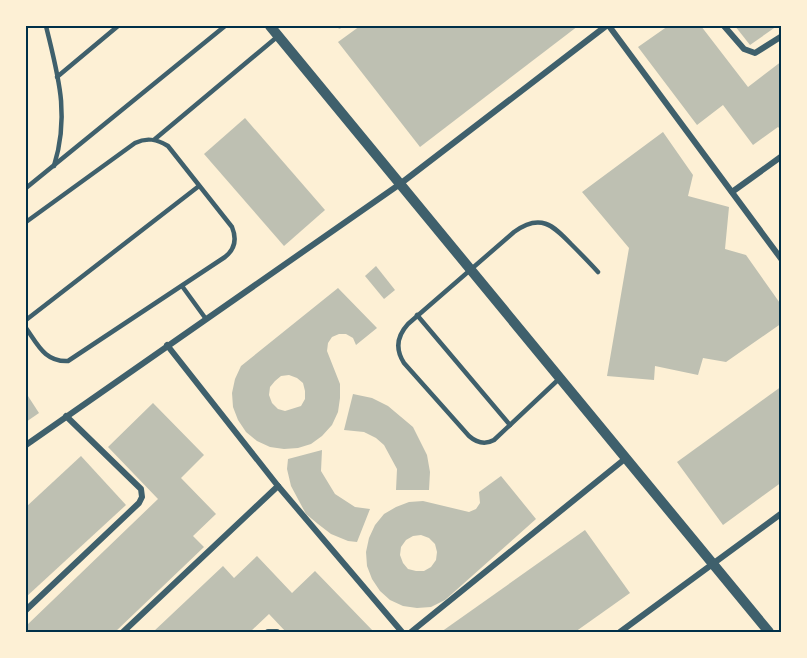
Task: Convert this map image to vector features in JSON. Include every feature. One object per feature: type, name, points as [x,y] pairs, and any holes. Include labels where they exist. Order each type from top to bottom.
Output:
[{"type":"street","points":[[270,26],[769,633]]},
{"type":"street","points":[[26,445],[400,184],[608,26],[782,260]]},
{"type":"street","points":[[724,26],[744,49],[755,53],[782,36]]},
{"type":"street","points":[[732,192],[782,156]]},
{"type":"street","points":[[167,345],[278,486],[402,633]]},
{"type":"street","points":[[26,610],[139,503],[142,497],[141,489],[66,416]]},
{"type":"street","points":[[411,633],[626,458]]},
{"type":"street","points":[[123,633],[278,486]]},
{"type":"street","points":[[620,633],[782,513]]},
{"type":"street","points":[[268,633],[277,633]]},
{"type":"lane","points":[[53,26],[47,28],[62,99],[63,122],[54,166]]},
{"type":"lane","points":[[57,77],[118,26]]},
{"type":"lane","points":[[212,26],[217,32]]},
{"type":"lane","points":[[26,188],[225,26]]},
{"type":"lane","points":[[155,140],[278,36]]},
{"type":"lane","points":[[26,222],[135,143],[141,140],[155,140],[168,146],[232,227],[235,240],[230,253],[68,361],[52,360],[26,328]]},
{"type":"lane","points":[[26,320],[199,186]]},
{"type":"lane","points":[[560,378],[510,426],[489,442],[473,440],[404,363],[398,352],[398,339],[404,328],[417,315],[522,226],[541,222],[558,230],[598,272]]},
{"type":"lane","points":[[182,286],[206,319]]},
{"type":"lane","points":[[417,315],[510,426]]},
{"type":"building","points":[[360,26],[578,26],[420,147],[338,42]]},
{"type":"building","points":[[668,26],[701,26],[748,87],[782,61],[782,131],[778,127],[753,145],[723,105],[697,125],[638,47]]},
{"type":"building","points":[[735,26],[777,26],[750,45]]},
{"type":"building","points":[[245,118],[325,210],[284,246],[204,154]]},
{"type":"building","points":[[663,132],[693,175],[688,196],[729,207],[725,249],[746,255],[782,306],[782,323],[726,362],[703,358],[698,375],[655,366],[654,380],[607,376],[629,248],[582,192]]},
{"type":"building","points":[[376,266],[395,290],[384,299],[365,276]]},
{"type":"building","points":[[338,288],[377,328],[356,345],[353,338],[346,334],[332,337],[328,343],[327,351],[340,384],[338,412],[332,425],[322,436],[311,444],[298,448],[270,447],[257,441],[246,432],[233,407],[232,393],[241,366]],"holes":[[[289,375],[303,383],[305,391],[305,399],[301,406],[285,411],[278,409],[272,403],[269,395],[270,387],[281,376]]]},
{"type":"building","points":[[782,386],[782,482],[723,525],[677,462]]},
{"type":"building","points":[[26,393],[39,413],[26,422]]},
{"type":"building","points":[[353,394],[372,398],[388,406],[413,427],[427,455],[430,472],[429,490],[396,490],[397,469],[384,445],[364,432],[344,430]]},
{"type":"building","points":[[153,403],[204,455],[181,478],[216,514],[193,536],[204,547],[115,632],[26,632],[26,626],[158,499],[108,447]]},
{"type":"building","points":[[322,450],[321,471],[335,494],[355,507],[370,509],[357,542],[331,534],[306,514],[291,486],[287,469],[288,459]]},
{"type":"building","points":[[81,456],[126,505],[26,597],[26,507]]},
{"type":"building","points":[[501,476],[536,519],[445,600],[431,607],[403,606],[390,600],[380,591],[367,566],[366,552],[375,525],[384,514],[409,502],[423,501],[469,512],[476,509],[480,503],[479,492]],"holes":[[[421,535],[429,538],[435,544],[436,560],[424,571],[408,569],[400,555],[401,547],[413,536]]]},
{"type":"building","points":[[585,530],[630,593],[575,632],[441,632]]},
{"type":"building","points":[[257,556],[292,593],[315,571],[374,632],[286,632],[269,614],[250,632],[153,632],[223,566],[234,578]]}]
